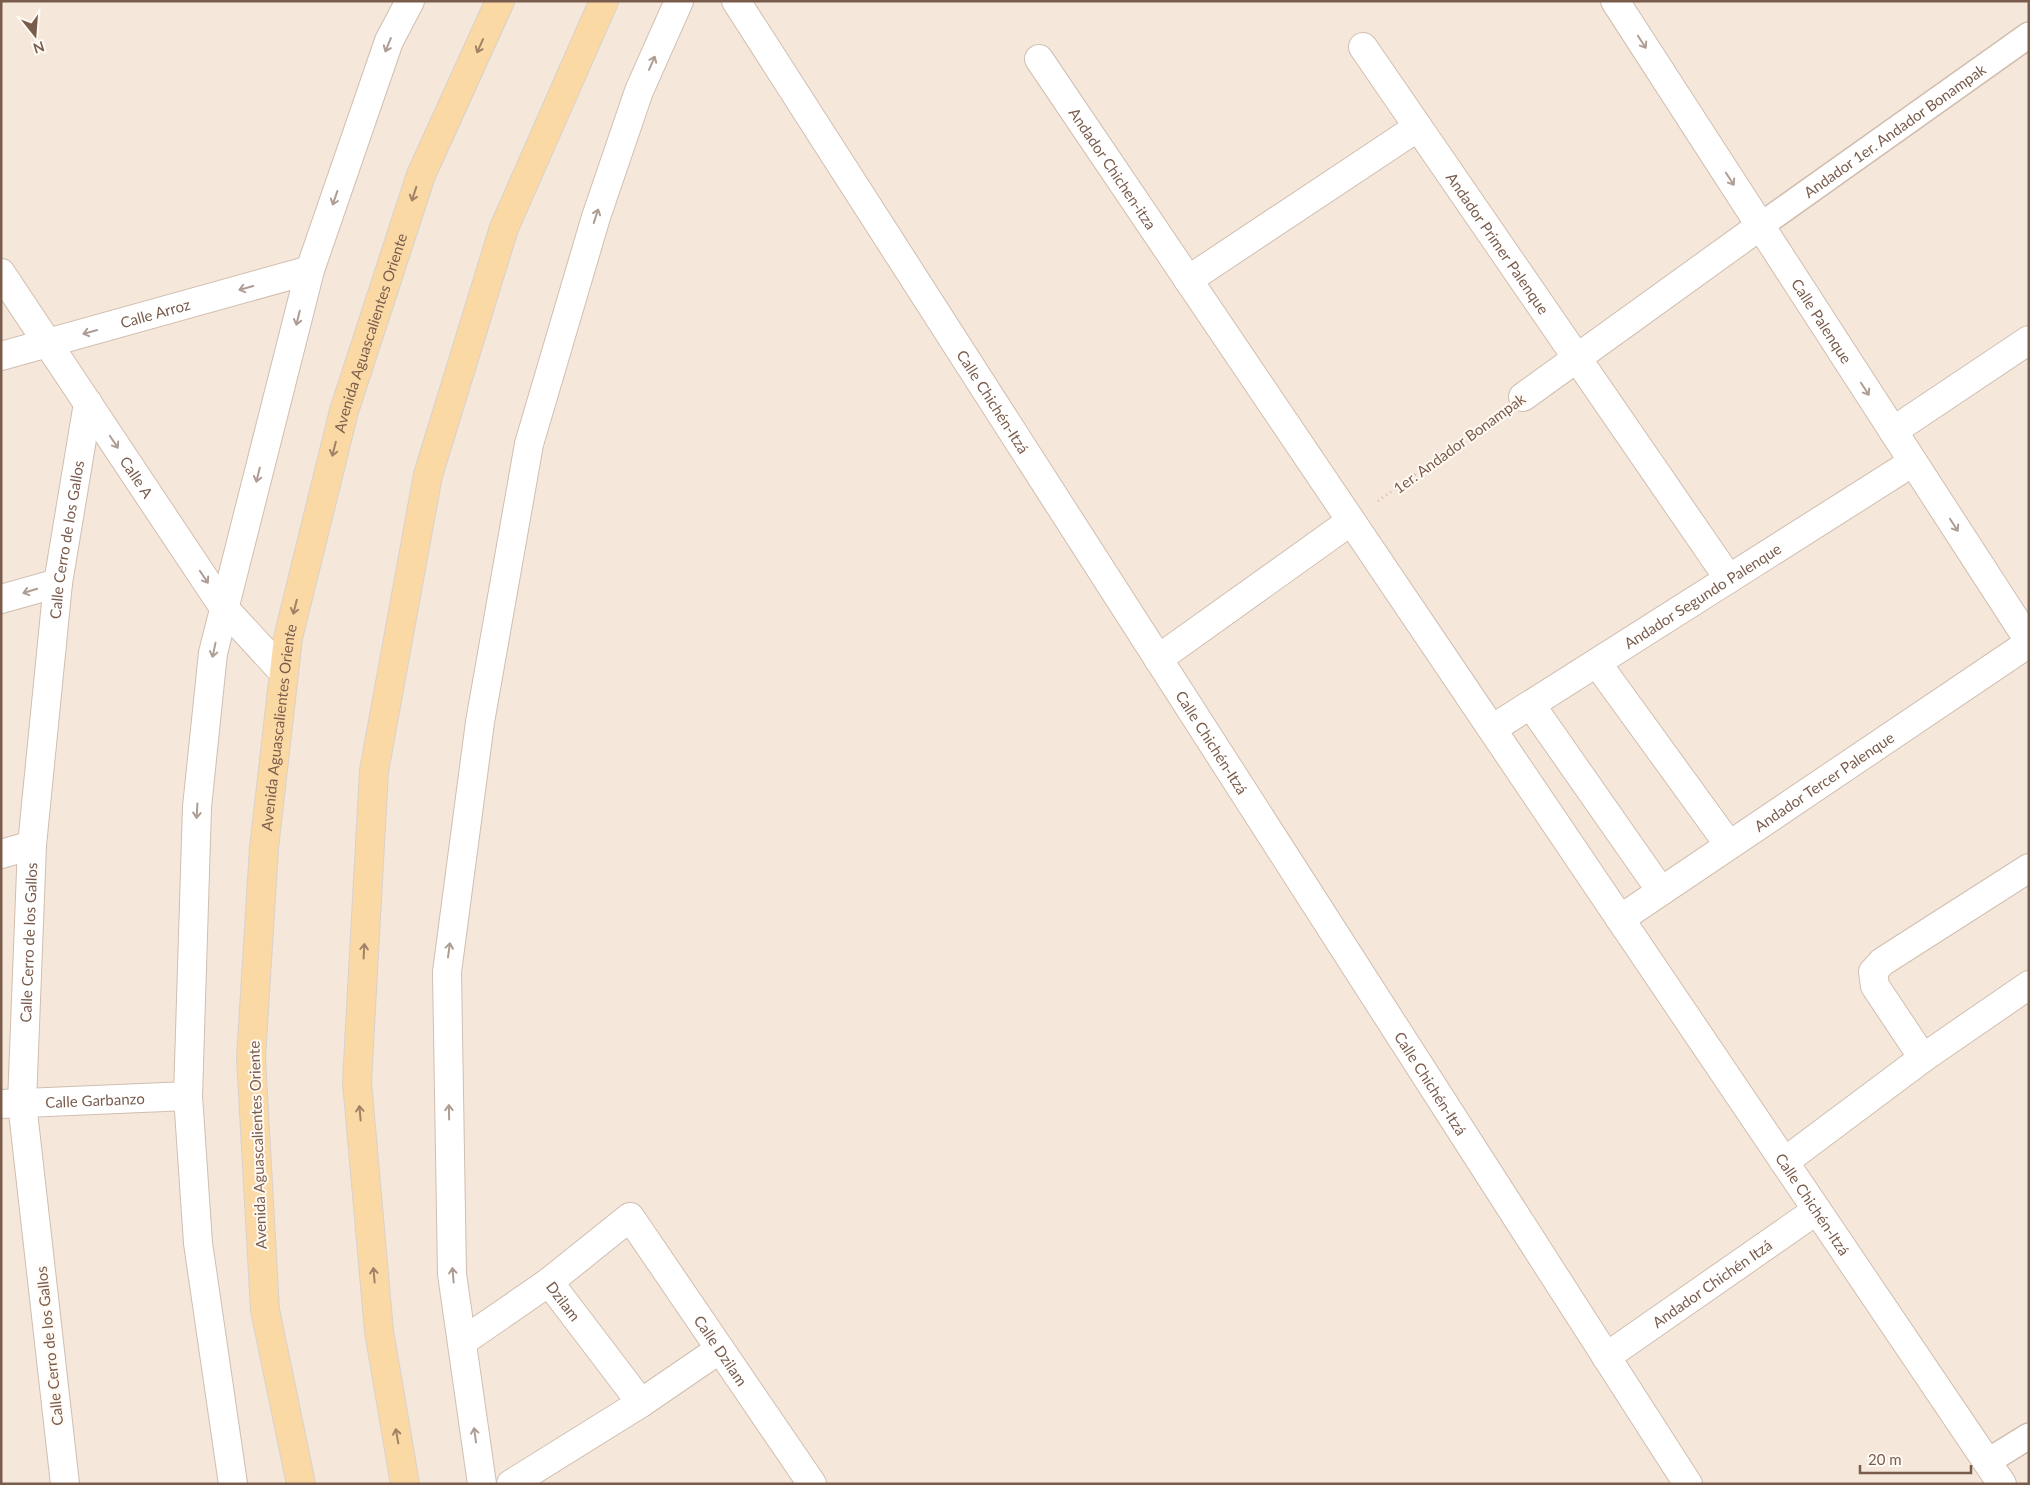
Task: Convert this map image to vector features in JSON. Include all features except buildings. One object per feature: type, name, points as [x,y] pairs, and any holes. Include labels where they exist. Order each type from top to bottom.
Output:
[{"type":"main road","name":"Avenida Aguascalientes Oriente","points":[[301,1484],[265,1310],[251,1058],[264,848],[288,638],[344,411],[421,175],[500,1]]},
{"type":"main road","points":[[405,1484],[379,1331],[357,1082],[374,771],[428,475],[504,228],[604,1]]},
{"type":"street","points":[[233,1484],[198,1243],[188,1096],[197,807],[213,653],[310,270],[389,42],[410,1]]},
{"type":"street","points":[[482,1484],[452,1274],[446,972],[480,722],[529,444],[596,217],[639,92],[679,1]]},
{"type":"street","name":"Calle Chichén-Itzá","points":[[736,1],[1688,1484]]},
{"type":"street","name":"Calle Palenque","points":[[1615,1],[2029,642]]},
{"type":"street","name":"Andador 1er. Andador Bonampak","points":[[1760,226],[2029,35]]},
{"type":"street","name":"Andador Primer Palenque","points":[[1363,47],[1729,579]]},
{"type":"street","name":"Andador Chichen-itza","points":[[1039,58],[1188,280]]},
{"type":"street","points":[[1188,280],[1418,127]]},
{"type":"street","name":"1er. Andador Bonampak","points":[[1523,397],[1760,226]]},
{"type":"street","name":"Calle Arroz","points":[[1,356],[310,270]]},
{"type":"street","name":"Calle A","points":[[1,273],[224,608],[284,673]]},
{"type":"street","name":"Calle Chichén-Itzá","points":[[1188,280],[1994,1473]]},
{"type":"street","points":[[1893,431],[2029,340]]},
{"type":"street","name":"Calle Cerro de los Gallos","points":[[65,1484],[12,1104],[32,845],[58,583],[88,403]]},
{"type":"street","name":"Andador Segundo Palenque","points":[[1492,729],[1913,462]]},
{"type":"street","points":[[1158,659],[1351,521]]},
{"type":"street","points":[[1,600],[58,583]]},
{"type":"street","name":"Andador Tercer Palenque","points":[[1620,918],[2029,642]]},
{"type":"street","points":[[1597,662],[1729,845]]},
{"type":"street","points":[[1531,705],[1661,891]]},
{"type":"street","points":[[1,854],[32,845]]},
{"type":"street","points":[[1923,1058],[1875,986],[1873,972],[1882,962],[2029,868]]},
{"type":"street","points":[[1784,1162],[1923,1058],[2029,984]]},
{"type":"street","name":"Calle Garbanzo","points":[[12,1104],[188,1096]]},
{"type":"street","name":"Andador Chichén Itzá","points":[[1606,1357],[1816,1210]]},
{"type":"street","name":"Dzilam","points":[[630,1217],[548,1282],[641,1403]]},
{"type":"street","name":"Calle Dzilam","points":[[630,1217],[812,1484]]},
{"type":"street","points":[[462,1342],[548,1282]]},
{"type":"street","points":[[510,1484],[641,1403],[720,1349]]},
{"type":"street","points":[[1994,1473],[2029,1436]]},
{"type":"path","name":"1er. Andador Bonampak","points":[[1351,521],[1523,397]]},
{"type":"shaded area","points":[[1,1],[2029,1],[2029,1484],[1,1484]]}]
